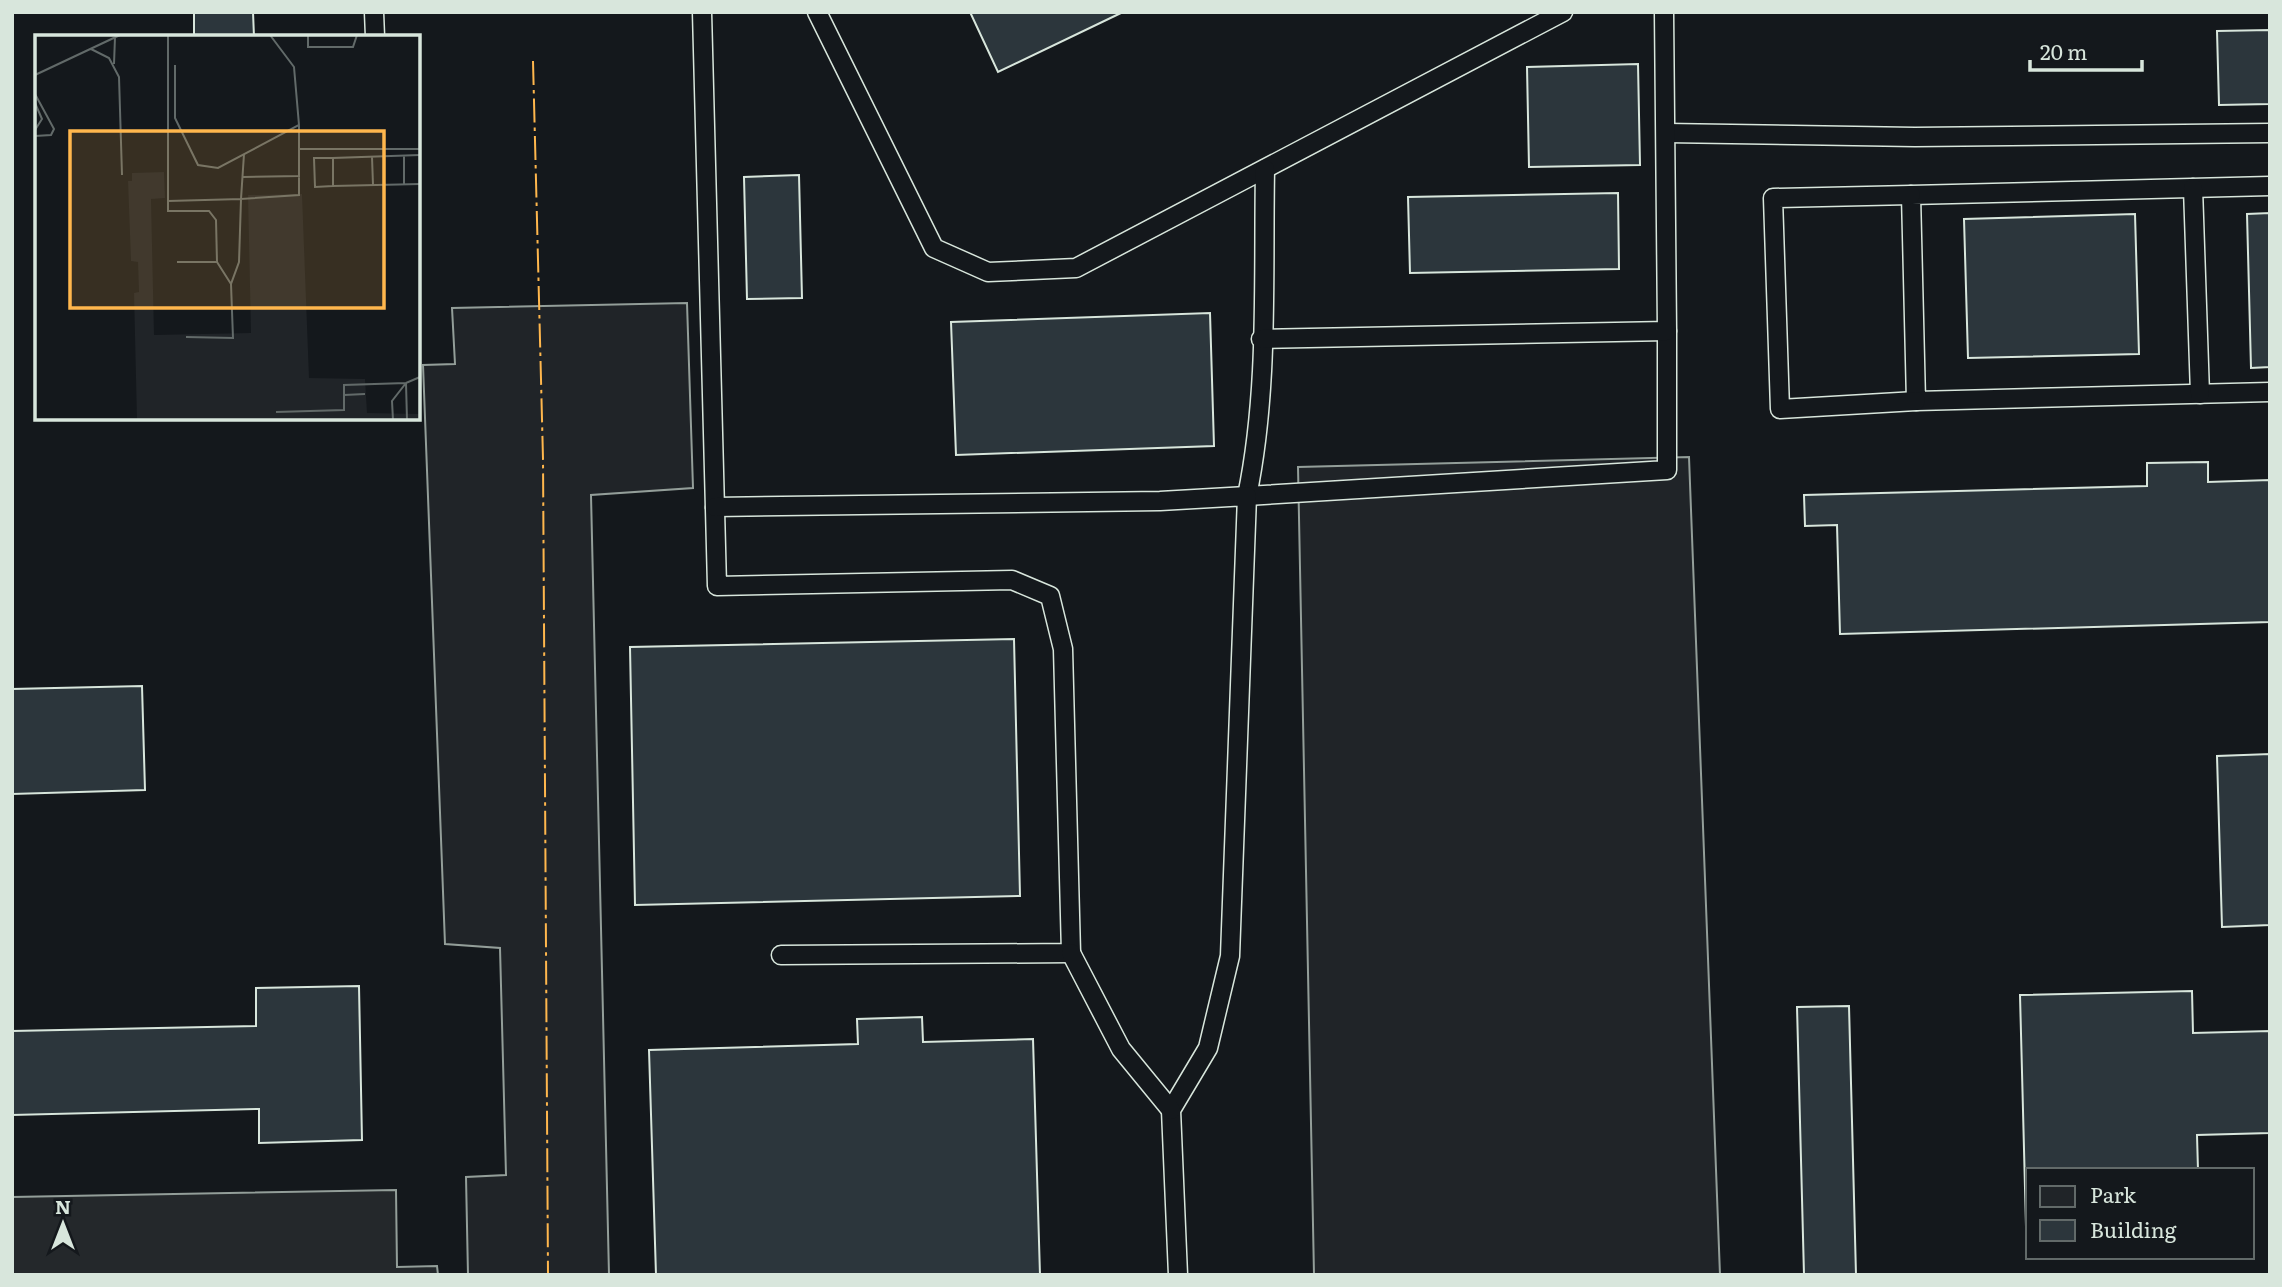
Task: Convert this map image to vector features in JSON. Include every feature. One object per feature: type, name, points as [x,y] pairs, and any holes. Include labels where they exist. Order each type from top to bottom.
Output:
[{"type":"lane","points":[[374,12],[375,35]]},
{"type":"lane","points":[[702,12],[717,586],[1012,580],[1050,596],[1063,649],[1071,953],[1121,1049],[1171,1110]]},
{"type":"lane","points":[[817,12],[934,248],[988,272],[1076,268],[1563,12]]},
{"type":"lane","points":[[715,507],[1160,501],[1667,470],[1664,12]]},
{"type":"lane","points":[[1666,133],[1915,137],[2270,133]]},
{"type":"lane","points":[[1178,1275],[1171,1110],[1208,1048],[1230,956],[1247,496],[1254,461],[1261,339],[1265,169]]},
{"type":"lane","points":[[2270,186],[1773,198],[1780,409],[1916,401],[2270,392]]},
{"type":"lane","points":[[2193,188],[2200,394]]},
{"type":"lane","points":[[1911,195],[1916,401]]},
{"type":"lane","points":[[1261,339],[1667,331]]},
{"type":"lane","points":[[781,955],[1071,953]]},
{"type":"green space","points":[[687,303],[693,488],[591,495],[609,1275],[468,1275],[466,1177],[506,1175],[500,948],[445,944],[423,365],[455,364],[452,308]]},
{"type":"green space","points":[[1689,457],[1720,1275],[1314,1275],[1298,467]]},
{"type":"shaded area","points":[[396,1190],[397,1267],[437,1266],[438,1275],[12,1275],[12,1197]]},
{"type":"building","points":[[194,12],[253,12],[254,35],[194,35]]},
{"type":"building","points":[[970,12],[1123,12],[998,72]]},
{"type":"building","points":[[2270,30],[2270,104],[2219,105],[2217,31]]},
{"type":"building","points":[[1638,64],[1640,165],[1529,167],[1527,67]]},
{"type":"building","points":[[799,175],[802,298],[747,299],[744,177]]},
{"type":"building","points":[[1618,193],[1619,269],[1410,273],[1408,197]]},
{"type":"building","points":[[2270,213],[2270,367],[2251,368],[2247,214]]},
{"type":"building","points":[[2135,214],[2139,354],[1968,358],[1964,219]]},
{"type":"building","points":[[1210,313],[1214,446],[956,455],[951,322]]},
{"type":"building","points":[[2208,462],[2208,482],[2270,480],[2270,622],[1840,634],[1837,525],[1805,526],[1804,495],[2147,486],[2147,463]]},
{"type":"building","points":[[1014,639],[1020,896],[635,905],[630,647]]},
{"type":"building","points":[[142,686],[145,790],[12,794],[12,689]]},
{"type":"building","points":[[2270,754],[2270,925],[2222,927],[2217,756]]},
{"type":"building","points":[[359,986],[362,1140],[259,1143],[259,1109],[12,1115],[12,1031],[256,1026],[256,988]]},
{"type":"building","points":[[2192,991],[2193,1033],[2270,1031],[2270,1133],[2197,1135],[2198,1168],[2026,1168],[2026,1226],[2020,995]]},
{"type":"building","points":[[1849,1006],[1856,1275],[1804,1275],[1797,1007]]},
{"type":"building","points":[[922,1017],[923,1042],[1033,1039],[1040,1275],[656,1275],[649,1050],[858,1044],[857,1019]]},
{"type":"power","points":[[533,61],[543,459],[548,1275]]}]
